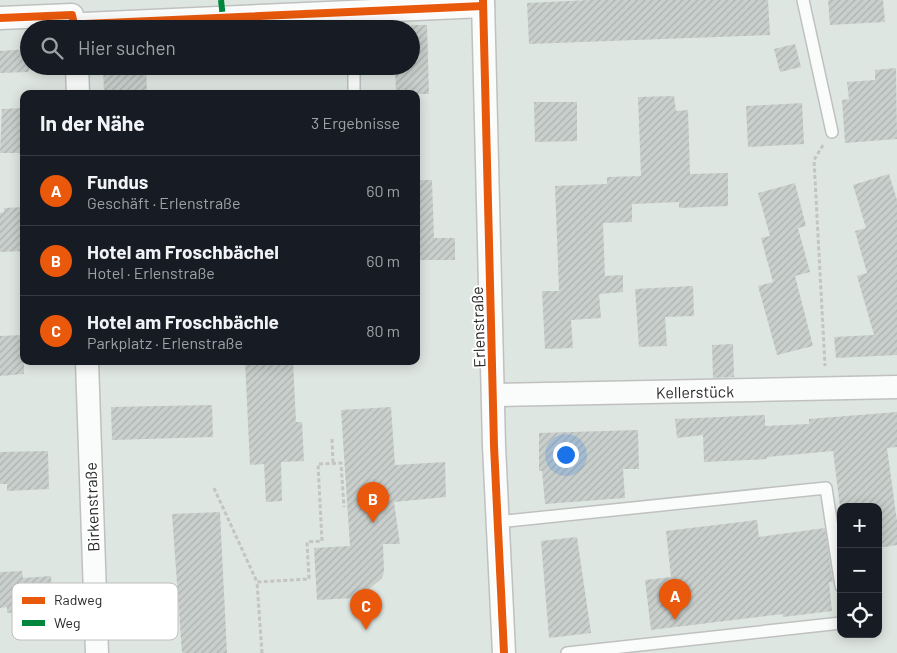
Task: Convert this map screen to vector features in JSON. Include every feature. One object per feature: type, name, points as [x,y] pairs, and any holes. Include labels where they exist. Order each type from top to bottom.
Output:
[{"type":"street","points":[[0,18],[353,20],[483,3]]},
{"type":"street","name":"Erlenstraße","points":[[483,3],[497,522],[504,653]]},
{"type":"street","points":[[77,75],[78,90]]},
{"type":"street","name":"Birkenstraße","points":[[87,365],[95,583]]},
{"type":"street","name":"Kellerstück","points":[[494,395],[897,387]]},
{"type":"street","name":"Birkenstraße","points":[[97,640],[97,653]]},
{"type":"lane","points":[[803,0],[832,132]]},
{"type":"lane","points":[[354,75],[354,90]]},
{"type":"lane","points":[[497,522],[826,488],[837,560]]},
{"type":"lane","points":[[567,653],[837,623]]},
{"type":"path","points":[[826,389],[814,160],[832,132]]},
{"type":"path","points":[[332,439],[333,463]]},
{"type":"path","points":[[256,582],[309,579],[307,542],[322,541],[318,464],[341,463],[344,507]]},
{"type":"path","points":[[214,488],[256,582],[262,653]]},
{"type":"building","points":[[590,0],[768,0],[770,35],[529,44],[527,3]]},
{"type":"building","points":[[828,0],[883,0],[885,22],[830,25]]},
{"type":"building","points":[[420,25],[427,25],[429,94],[420,94],[420,90],[396,90],[395,75],[420,75]]},
{"type":"building","points":[[795,44],[801,67],[780,72],[774,49]]},
{"type":"building","points":[[20,50],[20,72],[0,73],[0,51]]},
{"type":"building","points":[[896,68],[897,139],[845,143],[842,100],[849,99],[847,82],[875,80],[875,70]]},
{"type":"building","points":[[103,75],[146,75],[147,90],[104,90]]},
{"type":"building","points":[[674,96],[676,111],[688,110],[690,174],[728,173],[728,206],[679,208],[679,202],[632,204],[632,222],[603,223],[605,276],[623,275],[623,292],[599,294],[601,318],[571,320],[573,348],[545,349],[542,291],[559,291],[555,186],[607,184],[607,177],[641,176],[638,97]]},
{"type":"building","points":[[534,102],[577,102],[577,141],[535,142]]},
{"type":"building","points":[[802,103],[804,144],[748,147],[746,106]]},
{"type":"building","points":[[20,108],[20,153],[0,153],[2,109]]},
{"type":"building","points":[[889,174],[897,200],[897,355],[836,358],[834,337],[874,335],[857,276],[867,273],[855,231],[866,228],[853,185]]},
{"type":"building","points":[[420,180],[432,180],[434,238],[455,238],[455,260],[420,260]]},
{"type":"building","points":[[795,183],[806,226],[798,228],[810,272],[795,276],[813,346],[777,355],[758,286],[773,282],[761,238],[770,236],[758,193]]},
{"type":"building","points":[[20,207],[20,251],[0,252],[0,213],[4,212],[4,208]]},
{"type":"building","points":[[693,286],[694,316],[665,317],[667,346],[639,347],[635,289]]},
{"type":"building","points":[[20,335],[20,365],[24,365],[24,374],[0,376],[0,336]]},
{"type":"building","points":[[733,344],[734,377],[713,378],[712,345]]},
{"type":"building","points":[[245,365],[293,365],[296,422],[302,422],[304,461],[281,462],[282,501],[266,502],[264,464],[250,465]]},
{"type":"building","points":[[212,405],[213,437],[112,440],[111,407]]},
{"type":"building","points":[[391,407],[395,465],[445,462],[446,497],[394,502],[400,544],[383,544],[384,572],[382,578],[355,598],[317,600],[314,548],[350,546],[341,410]]},
{"type":"building","points":[[897,412],[897,447],[887,448],[897,521],[897,545],[882,547],[882,503],[840,503],[833,451],[767,457],[767,459],[704,462],[703,435],[677,438],[675,419],[765,415],[765,426],[809,424],[809,419]]},
{"type":"building","points":[[638,430],[639,469],[623,469],[625,498],[545,504],[542,471],[539,471],[539,433]]},
{"type":"building","points":[[48,451],[49,489],[7,491],[7,484],[0,484],[0,452]]},
{"type":"building","points":[[220,512],[227,653],[182,653],[172,514]]},
{"type":"building","points":[[757,520],[759,537],[825,528],[833,582],[829,582],[832,611],[783,617],[783,614],[651,630],[645,580],[671,577],[666,531]]},
{"type":"building","points":[[577,537],[591,633],[549,638],[541,541]]},
{"type":"building","points":[[22,571],[23,578],[51,576],[51,583],[12,583],[12,613],[7,613],[7,607],[0,608],[0,572]]},
{"type":"marked path","points":[[221,0],[223,18]]},
{"type":"cycle path","points":[[483,0],[494,446],[504,653]]},
{"type":"cycle path","points":[[173,20],[483,6]]},
{"type":"cycle path","points":[[0,18],[72,15],[73,20]]},
{"type":"place","name":"Hotel am Froschbächel","points":[[373,523]]},
{"type":"place","name":"Fundus","points":[[675,620]]},
{"type":"place","name":"Hotel am Froschbächle","points":[[366,630]]}]
